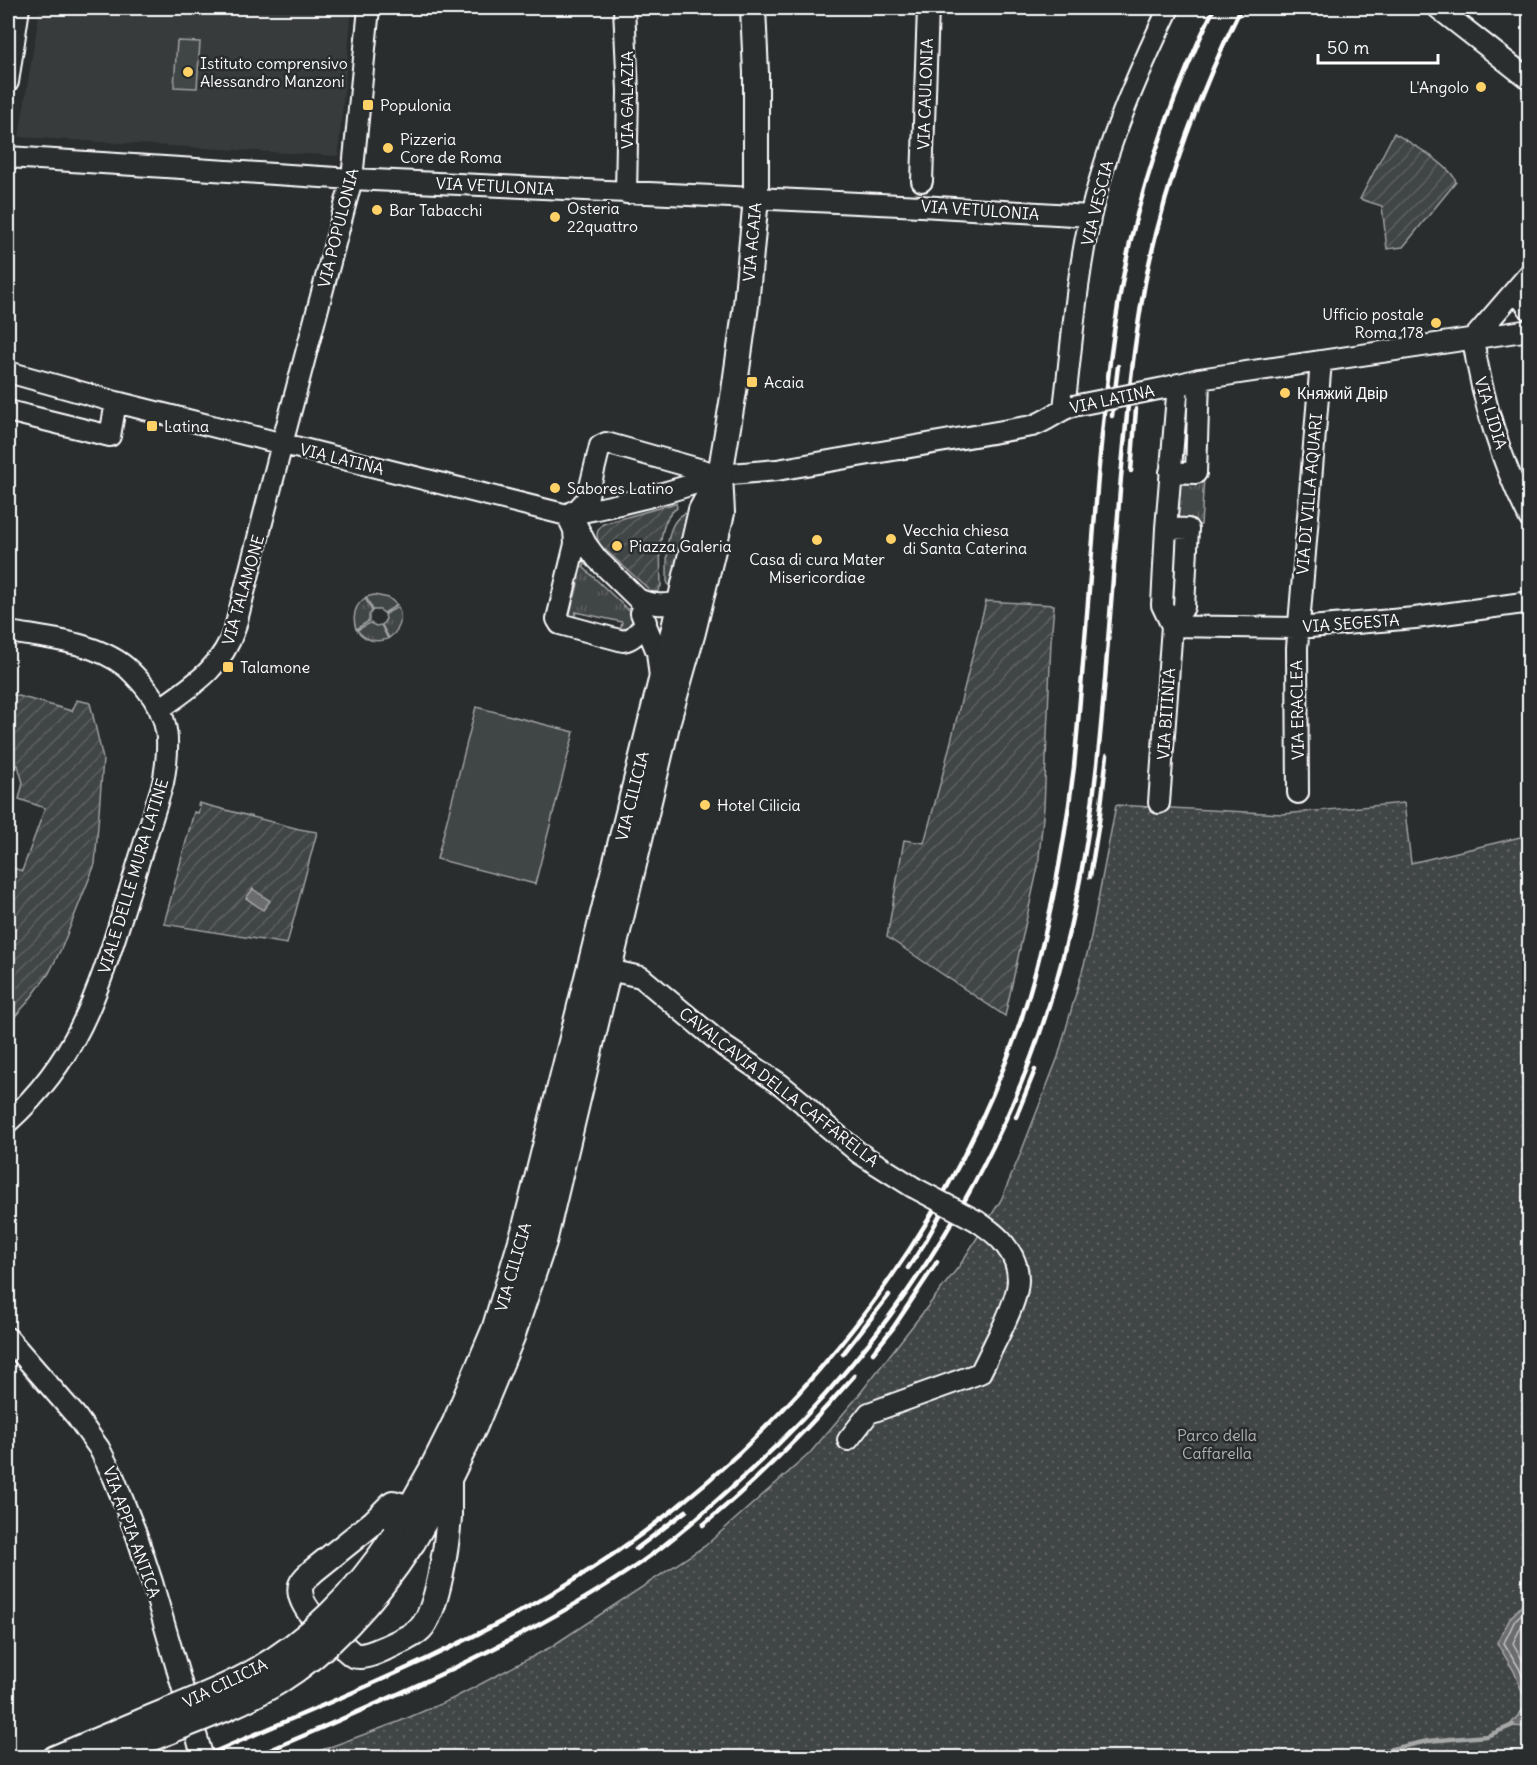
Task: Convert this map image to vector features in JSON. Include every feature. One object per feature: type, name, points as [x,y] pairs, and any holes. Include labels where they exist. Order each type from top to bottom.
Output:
[{"type":"main road","name":"VIA ACAIA","points":[[720,475],[746,305],[756,198],[756,74],[753,8]]},
{"type":"main road","points":[[689,595],[722,513],[720,475]]},
{"type":"main road","name":"VIA CILICIA","points":[[404,1538],[410,1508],[455,1422],[501,1308],[524,1231],[660,680],[689,595]]},
{"type":"main road","name":"VIA CILICIA","points":[[55,1758],[231,1706],[278,1681],[312,1657],[346,1627],[376,1595],[404,1538],[449,1479],[475,1426],[512,1337],[544,1242],[669,717],[689,595]]},
{"type":"main road","points":[[410,1508],[393,1503],[374,1522],[304,1579],[300,1587],[300,1594],[308,1610],[353,1655],[367,1655],[412,1634],[421,1628],[428,1617],[438,1585],[447,1529],[449,1479]]},
{"type":"main road","name":"VIA CILICIA","points":[[106,1758],[151,1728]]},
{"type":"street","points":[[8,82],[19,8]]},
{"type":"street","name":"VIA POPULONIA","points":[[282,444],[352,179],[369,8]]},
{"type":"street","name":"VIA GALAZIA","points":[[624,8],[628,91],[626,193]]},
{"type":"street","name":"VIA CAULONIA","points":[[922,181],[928,8]]},
{"type":"street","name":"VIA VESCIA","points":[[1069,407],[1077,294],[1090,216],[1126,105],[1143,62],[1169,8]]},
{"type":"street","points":[[1438,8],[1530,80]]},
{"type":"street","name":"VIA VETULONIA","points":[[8,157],[352,179],[1090,216]]},
{"type":"street","points":[[1473,339],[1530,273]]},
{"type":"street","points":[[1516,291],[1530,310]]},
{"type":"street","name":"VIA LATINA","points":[[720,475],[777,470],[1032,426],[1069,407],[1199,379],[1530,330]]},
{"type":"street","name":"VIA LIDIA","points":[[1473,339],[1491,419],[1510,473],[1530,519]]},
{"type":"street","name":"VIA DI VILLA AQUARI","points":[[1298,628],[1321,361]]},
{"type":"street","name":"VIA LATINA","points":[[8,372],[117,402],[567,515]]},
{"type":"street","points":[[1170,472],[1196,473],[1199,379]]},
{"type":"street","name":"VIA BITINIA","points":[[1160,802],[1172,626],[1184,607],[1188,529],[1166,528],[1170,472],[1171,386]]},
{"type":"street","points":[[8,411],[110,436],[117,402]]},
{"type":"street","points":[[567,515],[579,508],[587,499],[600,446],[606,443],[720,475]]},
{"type":"street","name":"VIA TALAMONE","points":[[160,709],[210,671],[228,646],[235,628],[282,444]]},
{"type":"street","points":[[567,515],[678,490],[720,475]]},
{"type":"street","points":[[567,515],[597,559],[630,592],[646,603],[655,605],[689,595]]},
{"type":"street","points":[[567,515],[575,544],[557,619],[560,624],[623,641],[635,636],[646,622]]},
{"type":"street","points":[[630,592],[646,622],[657,652],[660,680]]},
{"type":"street","name":"VIA SEGESTA","points":[[1172,626],[1298,628],[1415,618],[1530,602]]},
{"type":"street","name":"VIA ERACLEA","points":[[1298,628],[1296,664],[1298,793]]},
{"type":"street","name":"VIALE DELLE MURA LATINE","points":[[8,632],[77,645],[108,656],[129,670],[160,709],[168,741],[163,783],[95,996],[78,1033],[53,1073],[8,1122]]},
{"type":"street","name":"CAVALCAVIA DELLA CAFFARELLA","points":[[609,970],[641,977],[725,1047],[780,1084],[859,1153],[913,1187],[977,1221],[1000,1238],[1006,1246],[1017,1268],[1018,1285],[1014,1303],[980,1373],[869,1413],[848,1440]]},
{"type":"street","name":"VIA APPIA ANTICA","points":[[8,1338],[76,1416],[99,1448],[114,1478],[152,1582],[202,1755]]},
{"type":"shaded area","name":"Istituto comprensivo Alessandro Manzoni","points":[[40,8],[352,8],[338,156],[19,137]]},
{"type":"green space","points":[[177,41],[200,42],[197,88],[174,87]]},
{"type":"green space","points":[[1394,133],[1439,162],[1456,182],[1403,247],[1387,249],[1382,206],[1360,199]]},
{"type":"green space","points":[[1177,476],[1204,477],[1201,525],[1172,523]]},
{"type":"green space","points":[[676,503],[677,508],[670,514],[662,533],[661,586],[653,593],[599,544],[597,533],[603,524]]},
{"type":"green space","points":[[688,512],[692,513],[673,584],[669,586],[667,552],[670,532],[674,523]]},
{"type":"green space","points":[[581,559],[586,564],[583,567],[628,610],[631,607],[638,618],[634,627],[620,633],[622,622],[576,612],[573,622],[566,618],[569,596],[575,597],[578,584],[573,582]]},
{"type":"green space","points":[[374,595],[389,598],[397,605],[384,613],[380,610],[373,610],[366,597]]},
{"type":"green space","points":[[365,598],[372,611],[369,621],[356,629],[355,612],[358,604]]},
{"type":"green space","points":[[986,601],[1054,605],[1044,807],[1038,867],[1005,1016],[887,937],[904,840],[924,843]]},
{"type":"green space","points":[[398,607],[400,624],[389,638],[382,625],[386,619],[385,614]]},
{"type":"green space","points":[[370,623],[376,626],[381,625],[388,639],[379,641],[363,637],[357,630]]},
{"type":"green space","points":[[8,693],[72,711],[77,700],[90,703],[103,759],[95,864],[62,947],[49,973],[8,1024],[8,866],[22,871],[45,808],[19,799],[23,783],[18,765],[8,767]]},
{"type":"green space","points":[[476,707],[574,732],[535,884],[437,859]]},
{"type":"green space","points":[[199,803],[317,832],[287,944],[164,924],[194,812],[198,813]]},
{"type":"green space","name":"Parco della Caffarella","points":[[1404,803],[1411,863],[1529,835],[1529,1757],[300,1758],[398,1722],[452,1699],[549,1648],[705,1546],[809,1454],[854,1401],[960,1265],[1001,1200],[1058,1057],[1089,947],[1116,805],[1283,814]]},
{"type":"water","points":[[253,889],[270,901],[263,910],[246,898]]},
{"type":"water","points":[[1529,1598],[1529,1727],[1509,1726],[1527,1705],[1514,1671],[1497,1643],[1511,1617]]},
{"type":"waterway","points":[[1351,1758],[1428,1741],[1487,1736],[1513,1725]]},
{"type":"railway","points":[[201,1758],[385,1678],[476,1635],[564,1586],[640,1535],[711,1478],[778,1415],[839,1346],[894,1273],[942,1196],[984,1114],[1018,1029],[1046,932],[1065,834],[1074,767],[1098,477],[1114,330],[1124,272],[1155,152],[1188,65],[1214,8]]},
{"type":"railway","points":[[252,1758],[451,1670],[500,1645],[594,1593],[664,1545],[721,1497],[787,1435],[839,1379],[887,1320],[930,1258],[969,1193],[1003,1125],[1032,1054],[1056,982],[1073,916],[1099,749],[1121,477],[1134,356],[1145,283],[1162,212],[1184,142],[1225,41],[1241,8]]},
{"type":"railway","points":[[1112,416],[1118,366]]},
{"type":"railway","points":[[1131,471],[1136,409]]},
{"type":"railway","points":[[1090,877],[1107,755]]},
{"type":"railway","points":[[1016,1117],[1035,1070]]},
{"type":"railway","points":[[908,1268],[948,1201]]},
{"type":"railway","points":[[873,1353],[893,1328],[937,1262]]},
{"type":"railway","points":[[843,1354],[889,1295]]},
{"type":"railway","points":[[703,1525],[782,1454],[854,1376]]},
{"type":"railway","points":[[636,1549],[686,1511]]},
{"type":"place","name":"Istituto comprensivo Alessandro Manzoni","points":[[188,72]]},
{"type":"place","name":"L'Angolo","points":[[1481,87]]},
{"type":"place","name":"Populonia","points":[[368,105]]},
{"type":"place","name":"Pizzeria Core de Roma","points":[[388,148]]},
{"type":"place","name":"Bar Tabacchi","points":[[377,210]]},
{"type":"place","name":"Osteria 22quattro","points":[[555,217]]},
{"type":"place","name":"Ufficio postale Roma 178","points":[[1436,323]]},
{"type":"place","name":"Acaia","points":[[752,382]]},
{"type":"place","name":"Княжий Двір","points":[[1285,393]]},
{"type":"place","name":"Latina","points":[[152,426]]},
{"type":"place","name":"Sabores Latino","points":[[555,488]]},
{"type":"place","name":"Vecchia chiesa di Santa Caterina","points":[[891,539]]},
{"type":"place","name":"Casa di cura Mater Misericordiae","points":[[817,540]]},
{"type":"place","name":"Piazza Galeria","points":[[617,546]]},
{"type":"place","name":"Talamone","points":[[228,667]]},
{"type":"place","name":"Hotel Cilicia","points":[[705,805]]}]
